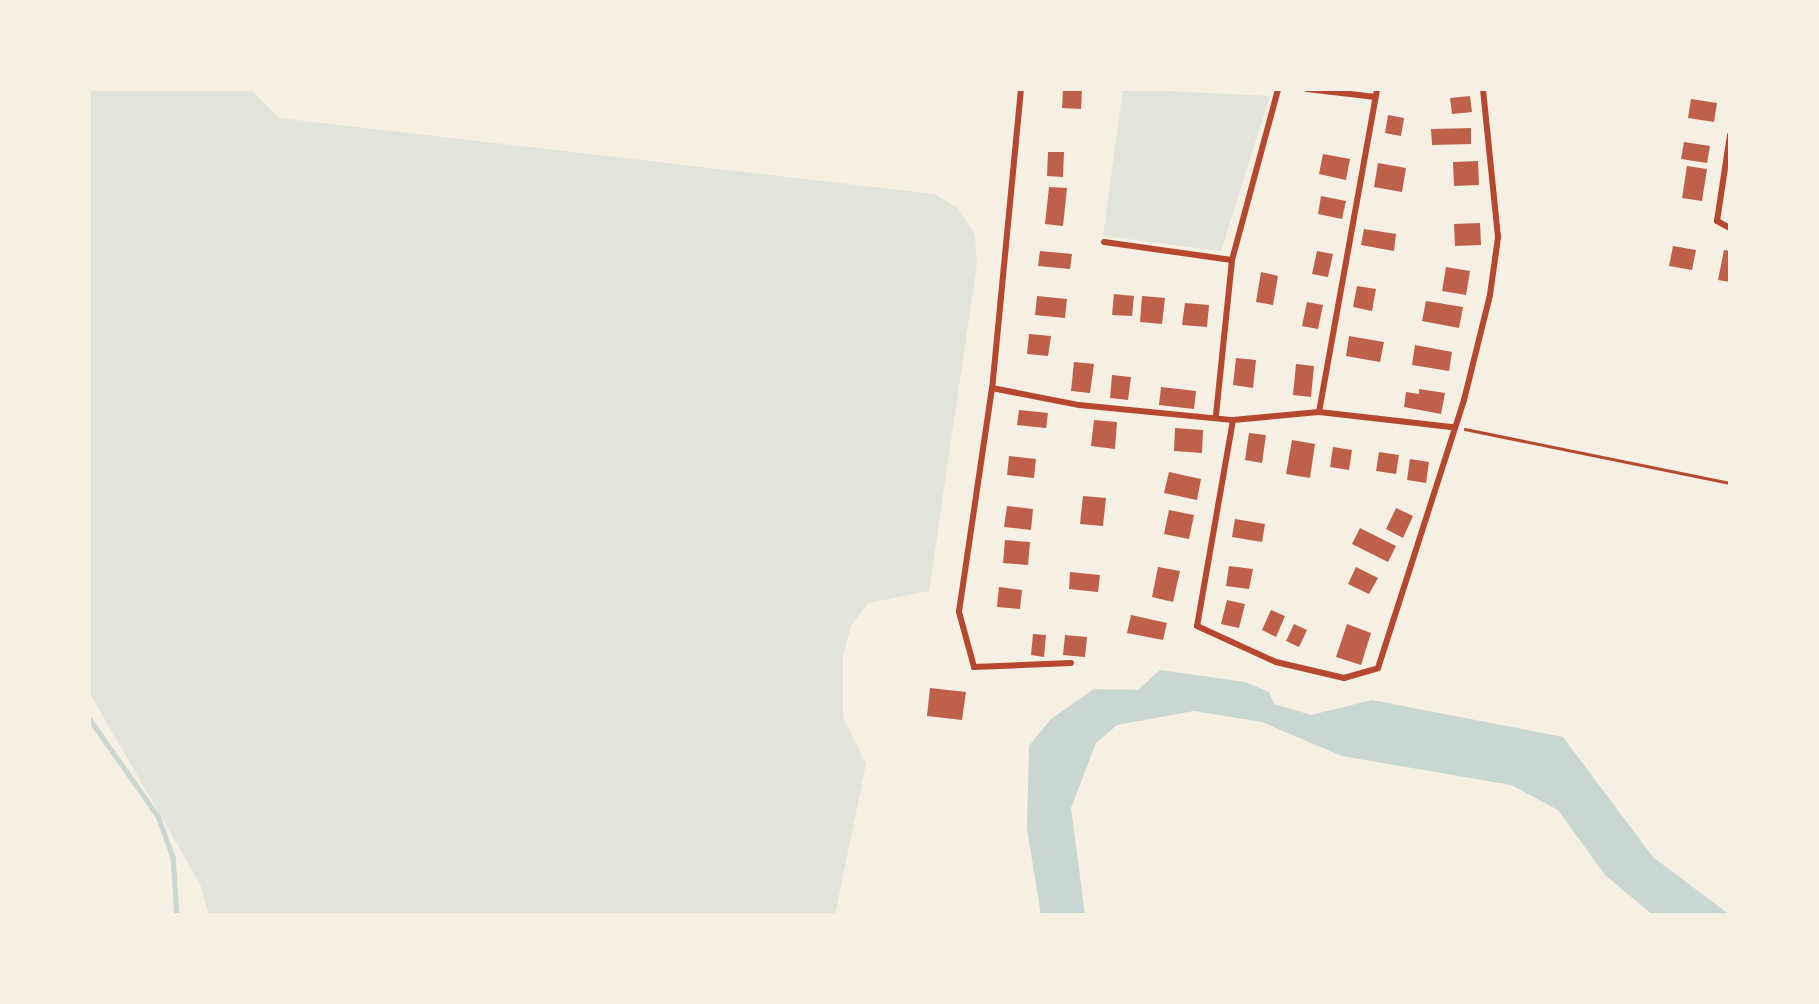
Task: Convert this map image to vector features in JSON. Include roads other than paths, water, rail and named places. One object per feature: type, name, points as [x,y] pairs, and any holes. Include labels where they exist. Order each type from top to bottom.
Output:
[{"type":"street","points":[[1021,89],[992,388],[959,612],[974,667],[1071,663]]},
{"type":"street","points":[[1216,415],[1232,260],[1278,89]]},
{"type":"street","points":[[1307,89],[1377,93],[1319,412]]},
{"type":"street","points":[[1233,420],[1197,626],[1276,662],[1343,678],[1378,668],[1451,426],[1471,374],[1498,237],[1483,89]]},
{"type":"street","points":[[1730,135],[1717,221],[1730,228]]},
{"type":"street","points":[[1104,242],[1232,260]]},
{"type":"street","points":[[992,388],[1055,396],[1079,405],[1216,415],[1233,420],[1319,412],[1451,426]]},
{"type":"waterway","points":[[89,718],[158,816],[173,857],[177,915]]}]
